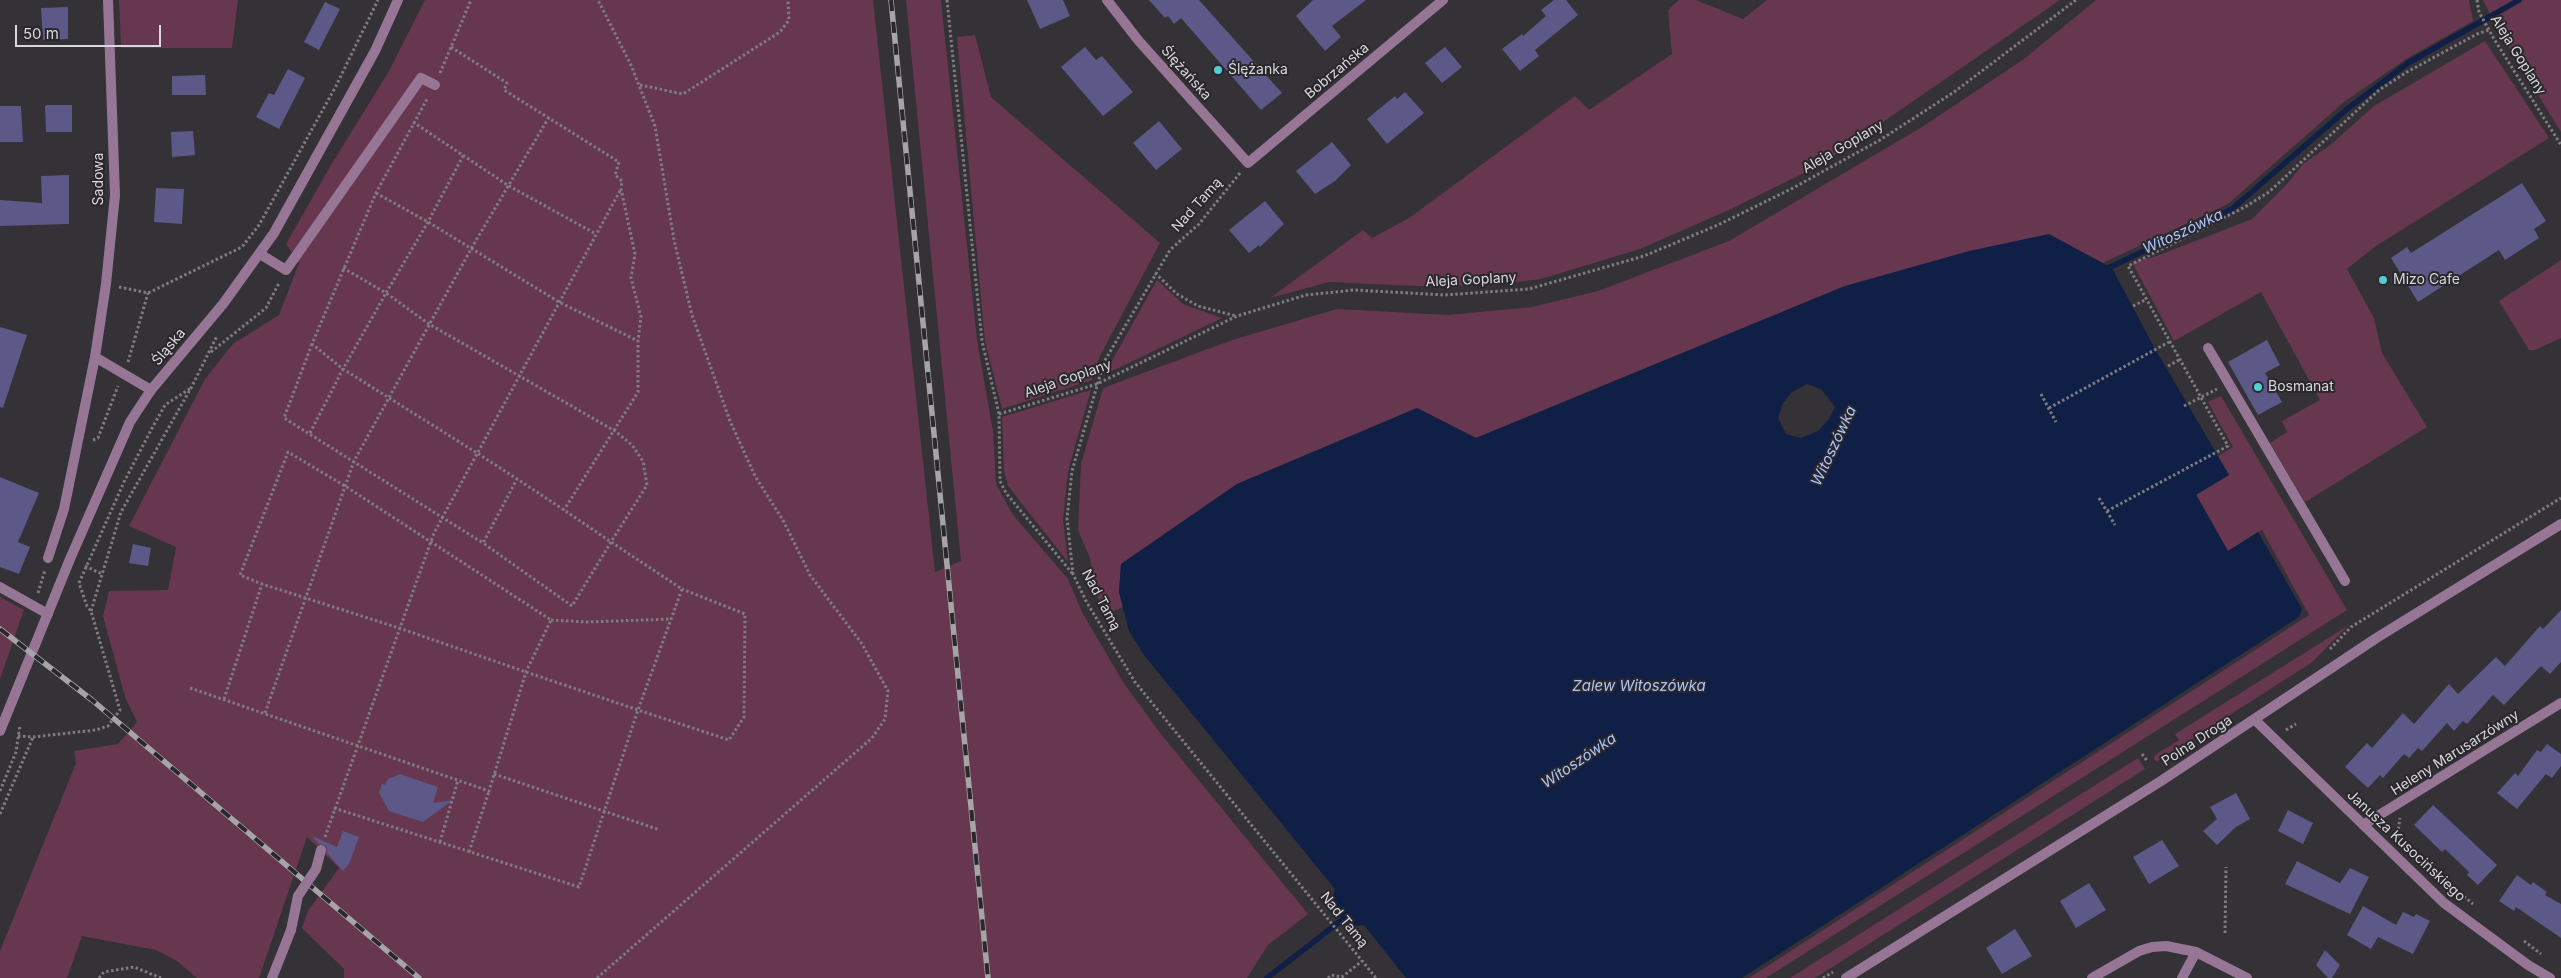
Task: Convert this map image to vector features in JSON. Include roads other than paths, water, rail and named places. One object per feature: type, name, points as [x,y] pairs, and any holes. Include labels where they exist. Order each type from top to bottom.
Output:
[{"type":"street","name":"Sadowa","points":[[48,558],[64,508],[95,357],[106,284],[115,195],[108,0]]},
{"type":"street","name":"Śląska","points":[[0,731],[112,459],[130,422],[151,390],[223,304],[274,233],[375,51],[398,0]]},
{"type":"street","name":"Ślężańska","points":[[1107,0],[1138,40],[1248,163]]},
{"type":"street","name":"Bobrzańska","points":[[1248,163],[1444,0]]},
{"type":"street","points":[[260,254],[286,270],[421,78],[435,85]]},
{"type":"street","points":[[2208,348],[2345,581]]},
{"type":"street","points":[[95,357],[151,390]]},
{"type":"street","name":"Polna Droga","points":[[1846,978],[2255,720],[2378,637],[2561,524]]},
{"type":"street","points":[[0,586],[48,614]]},
{"type":"street","name":"Heleny Marusarzówny","points":[[2363,826],[2561,703]]},
{"type":"street","name":"Janusza Kusocińskiego","points":[[2255,720],[2444,902],[2528,965],[2550,978]]},
{"type":"street","points":[[272,978],[291,930],[298,896],[316,869],[321,850]]},
{"type":"street","points":[[2092,978],[2130,955],[2152,947],[2166,946],[2196,952],[2247,978]]},
{"type":"street","points":[[2182,978],[2196,952]]},
{"type":"water","name":"Zalew Witoszówka","points":[[2049,234],[2112,268],[2154,347],[2229,475],[2196,495],[2228,551],[2258,532],[2302,609],[2299,617],[1742,978],[1406,978],[1364,925],[1356,926],[1351,930],[1327,901],[1332,897],[1335,889],[1144,655],[1129,631],[1119,592],[1121,564],[1237,484],[1417,408],[1476,438],[1845,286],[1969,251]],"holes":[[[1807,384],[1821,389],[1835,407],[1829,419],[1818,431],[1801,438],[1786,434],[1778,418],[1783,403],[1792,392]]]},
{"type":"waterway","name":"Witoszówka","points":[[2104,270],[2232,209],[2346,110],[2408,63],[2519,0]]},
{"type":"waterway","name":"Witoszówka","points":[[1267,978],[1347,916]]},
{"type":"railway","points":[[891,0],[988,978]]},
{"type":"railway","points":[[0,629],[92,700],[419,978]]},
{"type":"place","name":"Ślężanka","points":[[1218,70]]},
{"type":"place","name":"Mizo Cafe","points":[[2383,280]]},
{"type":"place","name":"Bosmanat","points":[[2258,387]]}]
